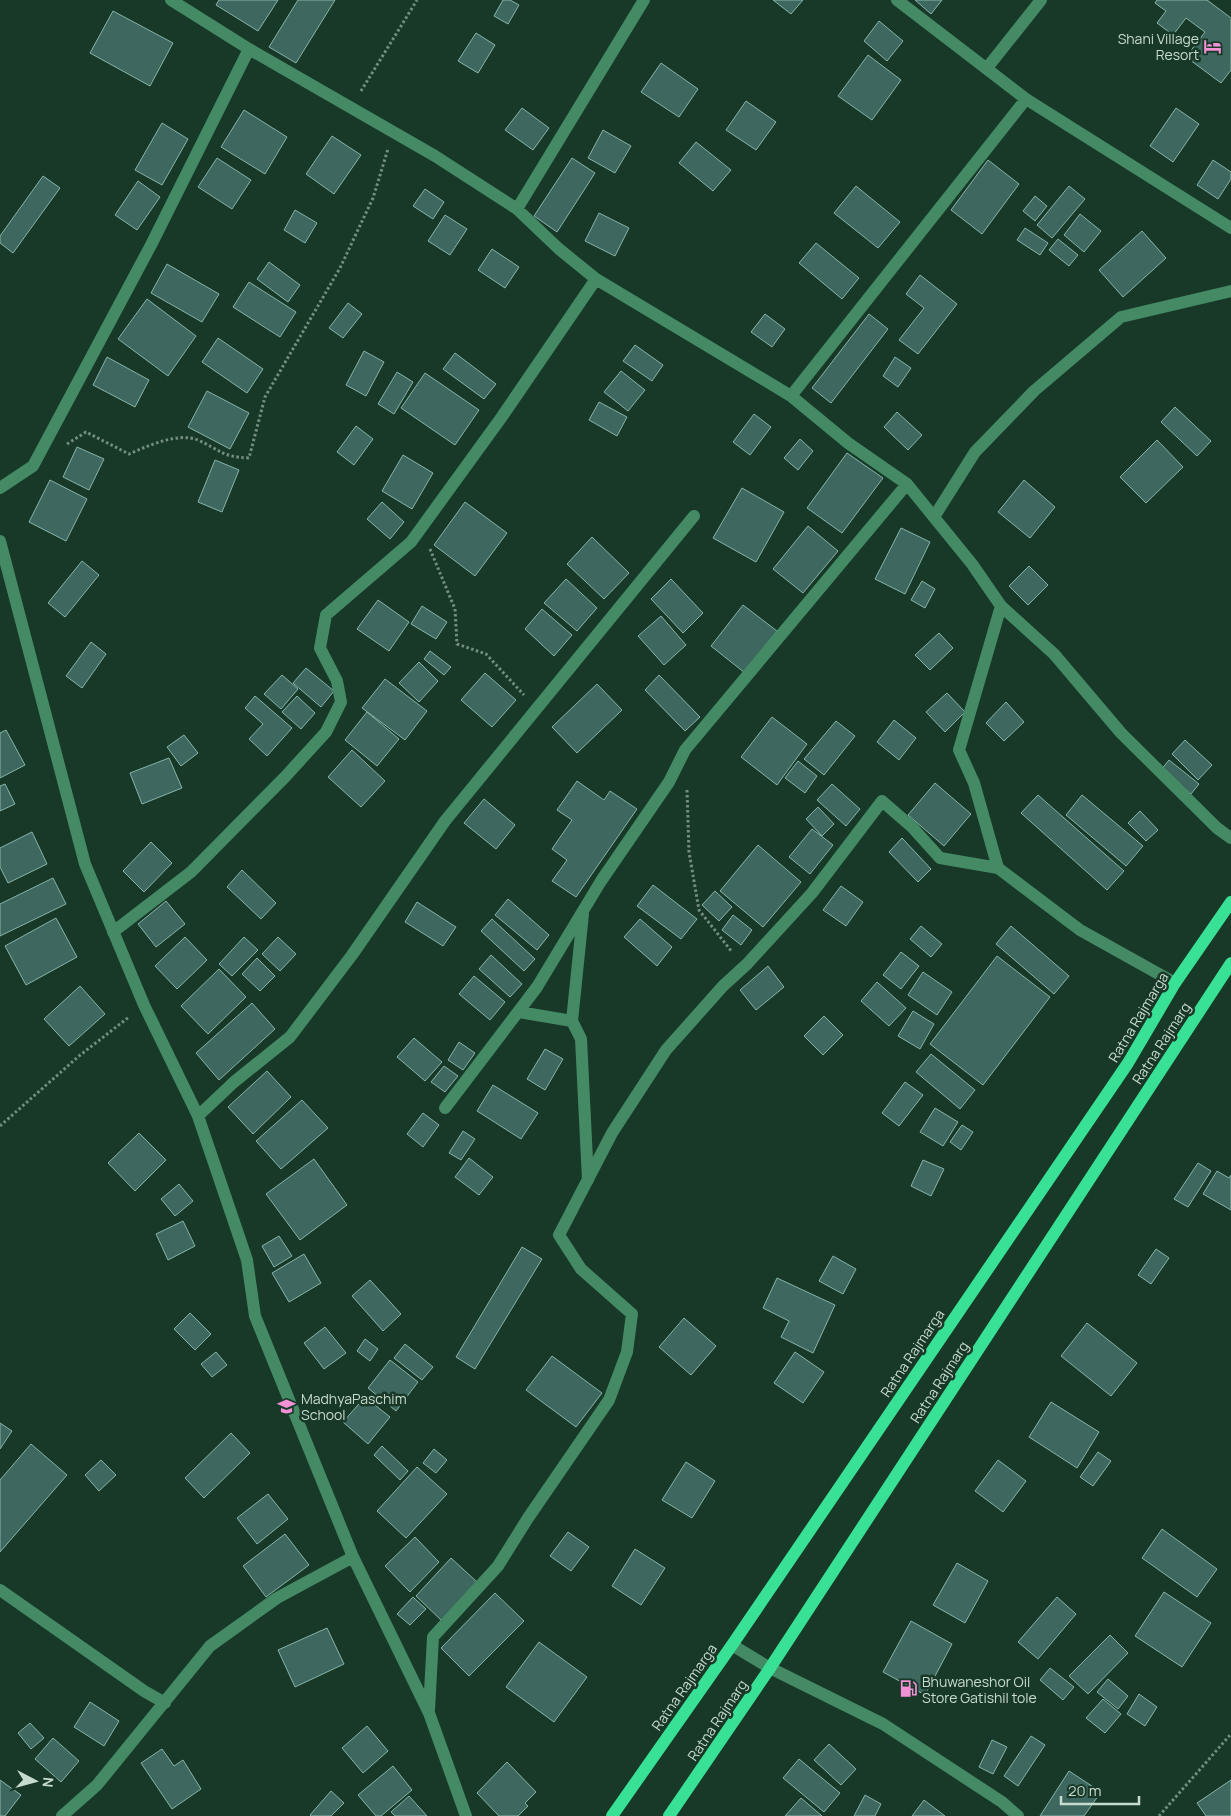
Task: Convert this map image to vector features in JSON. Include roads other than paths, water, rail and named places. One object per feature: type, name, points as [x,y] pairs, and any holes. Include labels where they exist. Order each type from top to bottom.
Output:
[{"type":"main road","name":"Ratna Rajmarga","points":[[612,1816],[732,1645],[1123,1071],[1175,983],[1231,902]]},
{"type":"main road","name":"Ratna Rajmarg","points":[[669,1816],[770,1668],[1231,963]]},
{"type":"street","points":[[171,0],[249,49],[397,134],[517,209],[559,249],[596,279],[791,396],[848,443],[908,484],[972,564],[1001,606],[1054,654],[1121,733],[1217,828],[1231,838]]},
{"type":"street","points":[[517,209],[644,0]]},
{"type":"street","points":[[897,0],[1026,98],[1231,228]]},
{"type":"street","points":[[987,68],[1041,0]]},
{"type":"street","points":[[0,488],[33,466],[150,245],[249,49]]},
{"type":"street","points":[[791,396],[1026,98]]},
{"type":"street","points":[[113,932],[191,872],[285,777],[326,732],[341,702],[336,681],[320,648],[326,615],[411,542],[502,418],[596,279]]},
{"type":"street","points":[[934,517],[975,452],[1034,392],[1121,317],[1231,291]]},
{"type":"street","points":[[444,1108],[519,1012],[536,987],[584,910],[669,782],[685,750],[908,484]]},
{"type":"street","points":[[198,1116],[234,1082],[290,1037],[352,955],[445,821],[694,516]]},
{"type":"street","points":[[0,541],[85,864],[144,1005],[198,1116],[247,1260],[255,1316],[353,1557],[429,1713],[466,1816]]},
{"type":"street","points":[[998,868],[974,783],[959,750],[1001,606]]},
{"type":"street","points":[[429,1713],[433,1637],[498,1566],[528,1518],[609,1400],[627,1352],[632,1314],[581,1268],[559,1235],[612,1133],[666,1050],[812,893],[882,801],[912,827],[940,858],[998,868],[1080,930],[1175,983]]},
{"type":"street","points":[[584,910],[572,1021],[581,1039],[588,1180]]},
{"type":"street","points":[[519,1012],[572,1021]]},
{"type":"street","points":[[62,1816],[97,1785],[210,1646],[276,1598],[353,1557]]},
{"type":"street","points":[[0,1590],[121,1675],[165,1703]]},
{"type":"street","points":[[732,1645],[770,1668],[883,1724],[1002,1802],[1018,1816]]},
{"type":"place","name":"Shani Village Resort","points":[[1213,46]]},
{"type":"place","name":"MadhyaPaschim School","points":[[287,1406]]},
{"type":"place","name":"Bhuwaneshor Oil Store Gatishil tole","points":[[908,1689]]}]
